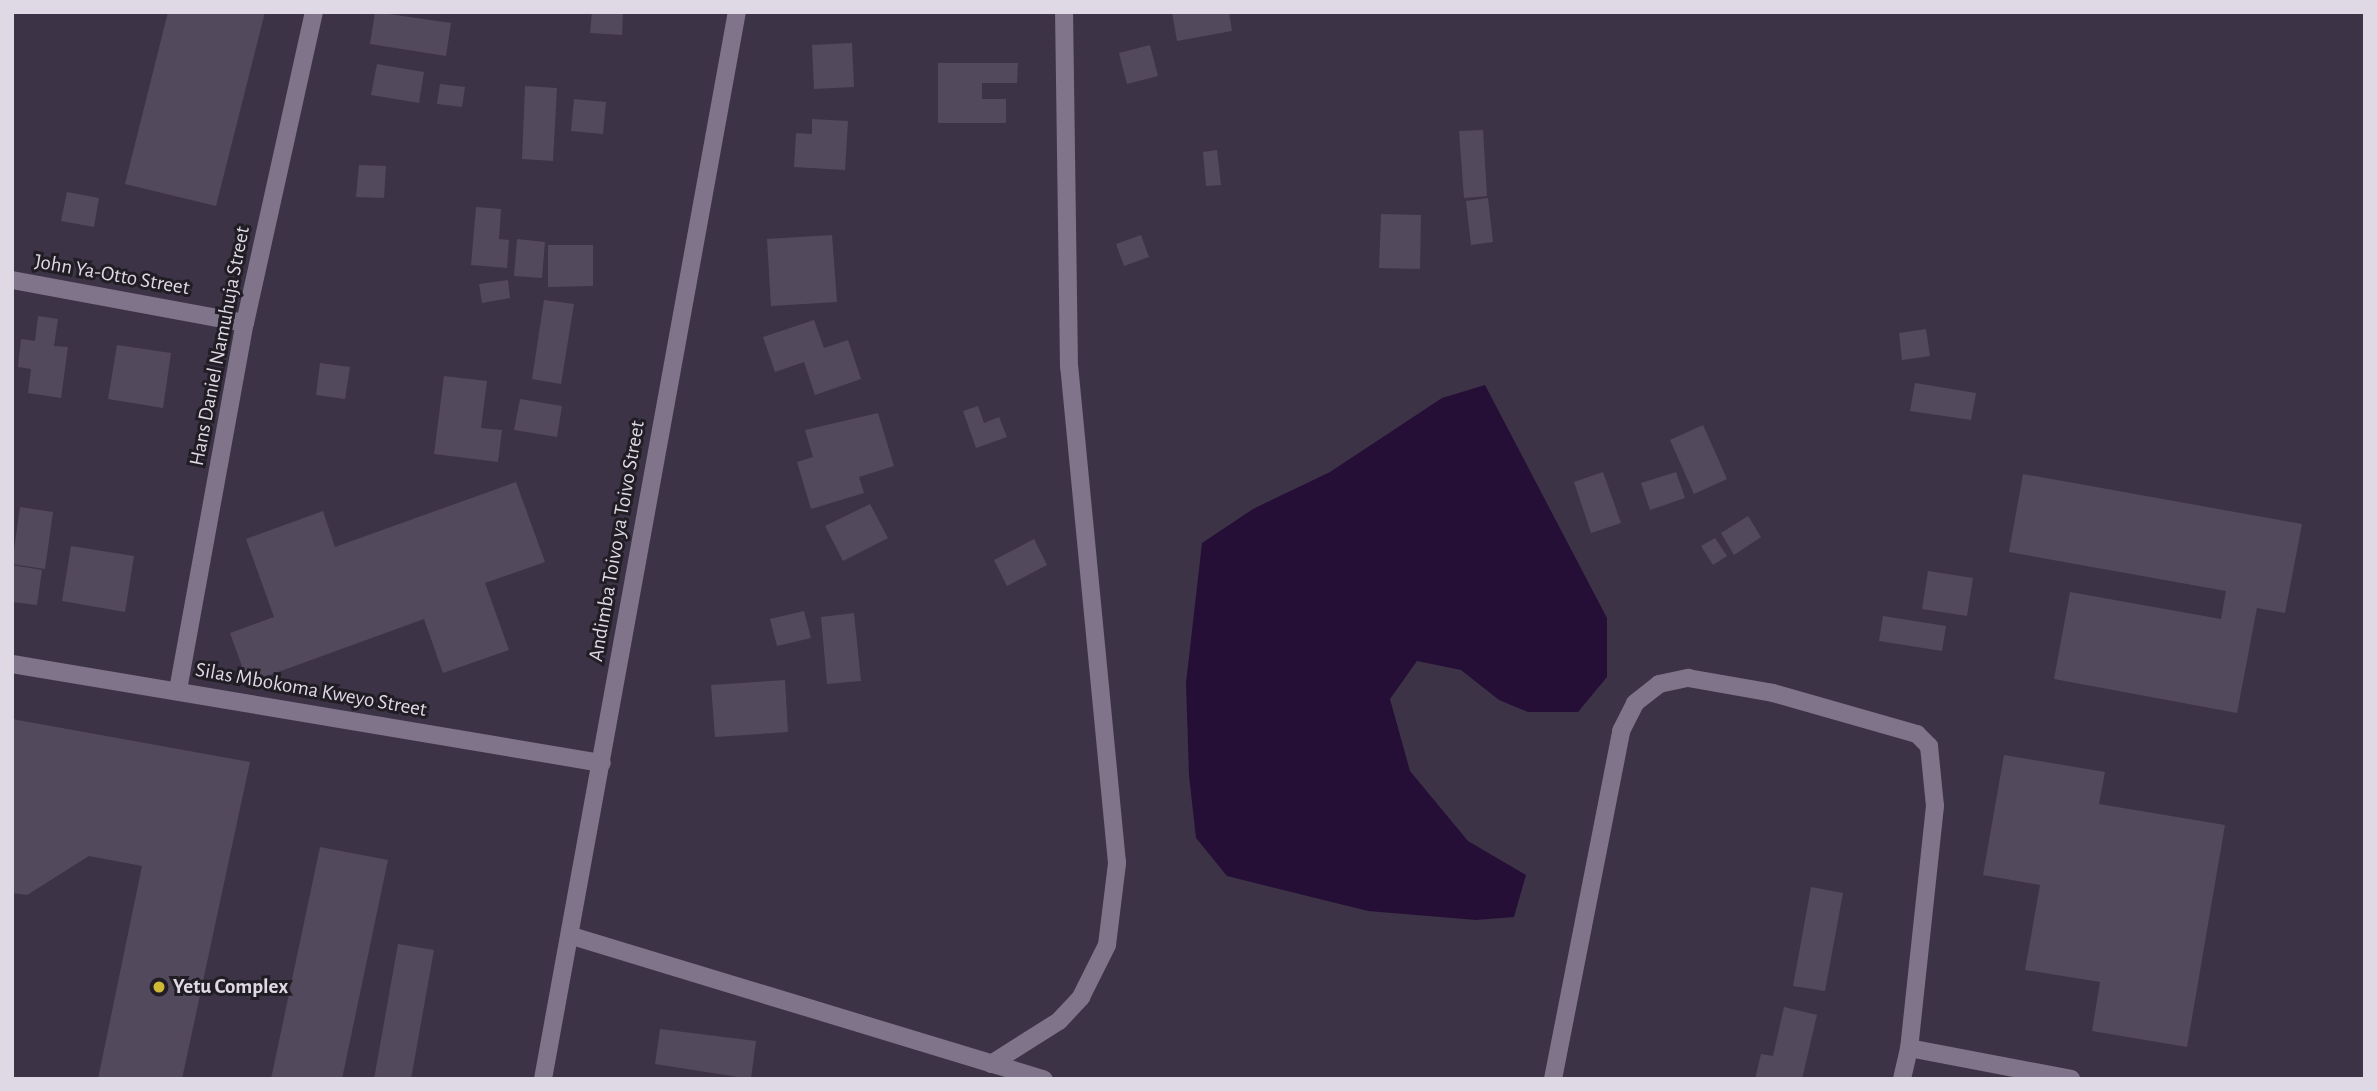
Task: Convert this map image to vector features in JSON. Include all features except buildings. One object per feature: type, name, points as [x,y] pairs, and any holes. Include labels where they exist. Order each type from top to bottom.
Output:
[{"type":"street","name":"Hans Daniel Namuhuja Street","points":[[178,690],[245,323],[314,12]]},
{"type":"street","name":"Andimba Toivo ya Toivo Street","points":[[543,1079],[572,936],[737,12]]},
{"type":"street","points":[[992,1064],[1059,1021],[1081,997],[1107,945],[1117,863],[1069,367],[1064,12]]},
{"type":"street","name":"John Ya-Otto Street","points":[[12,280],[245,323]]},
{"type":"street","name":"Silas Mbokoma Kweyo Street","points":[[12,664],[178,690],[601,764]]},
{"type":"street","points":[[1553,1079],[1621,731],[1635,703],[1659,684],[1688,678],[1773,693],[1917,734],[1929,746],[1935,806],[1909,1048],[1902,1079]]},
{"type":"street","points":[[572,936],[1044,1079]]},
{"type":"street","points":[[1909,1048],[2071,1079]]},
{"type":"shaded area","points":[[1485,385],[1607,618],[1607,677],[1578,712],[1528,712],[1499,700],[1461,670],[1417,661],[1390,699],[1410,771],[1468,841],[1526,875],[1514,917],[1476,920],[1368,911],[1227,876],[1196,838],[1189,776],[1186,683],[1202,543],[1253,509],[1330,472],[1442,398]]},
{"type":"place","name":"Yetu Complex","points":[[159,987]]}]
